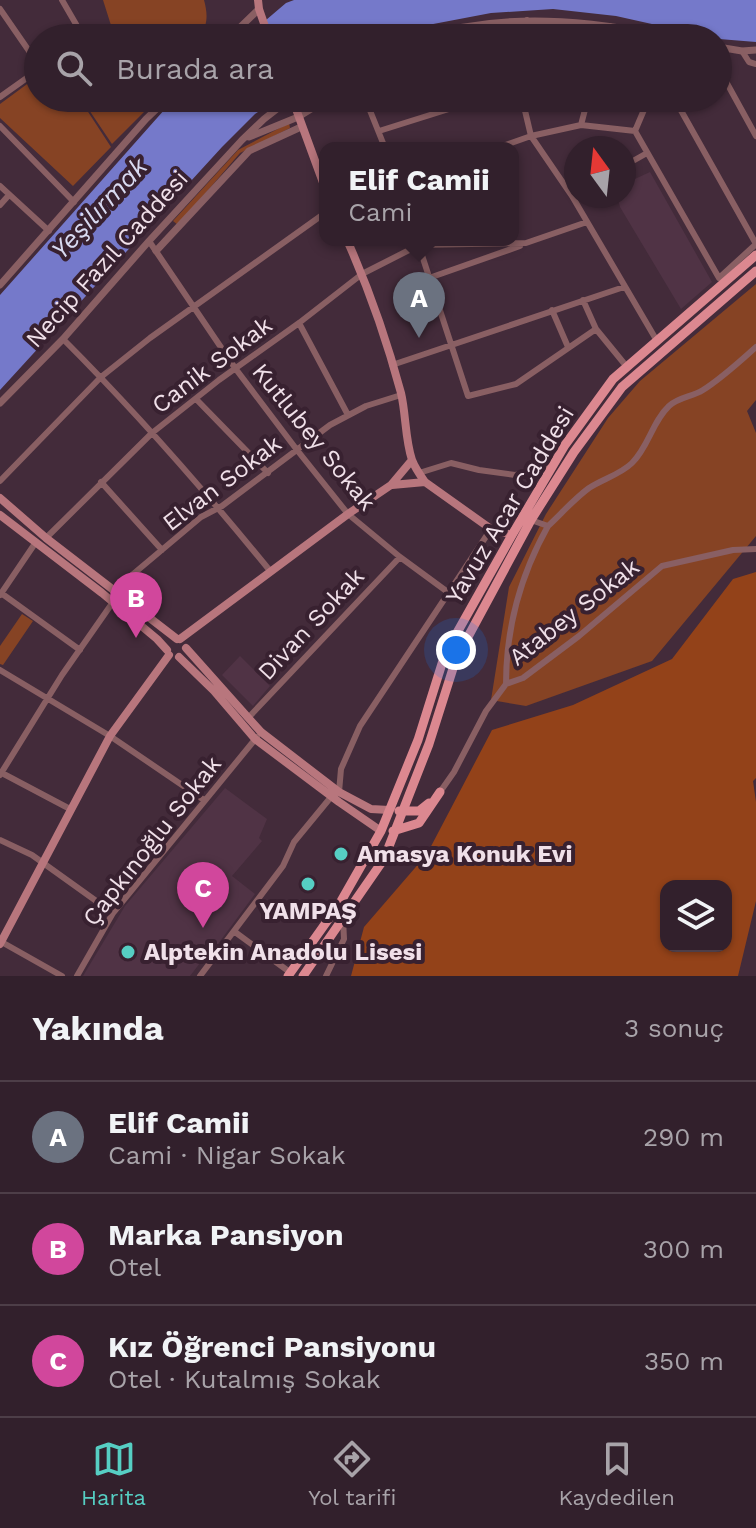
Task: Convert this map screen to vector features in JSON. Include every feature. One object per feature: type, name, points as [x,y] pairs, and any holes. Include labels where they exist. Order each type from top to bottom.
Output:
[{"type":"main road","points":[[259,4],[265,24]]},
{"type":"main road","points":[[296,112],[319,173]]},
{"type":"main road","points":[[350,246],[392,365],[401,395],[412,460],[419,473],[425,482],[491,529],[512,535]]},
{"type":"main road","name":"Yavuz Acar Caddesi","points":[[290,974],[340,903],[381,831],[418,740],[445,654],[565,445],[613,379],[756,255]]},
{"type":"main road","name":"Yavuz Acar Caddesi","points":[[303,976],[384,859],[429,744],[456,659],[531,520],[574,452],[622,387],[756,271]]},
{"type":"main road","points":[[0,942],[110,736],[168,653],[168,643],[182,643],[271,572],[391,485],[412,460]]},
{"type":"main road","points":[[391,485],[425,482]]},
{"type":"main road","points":[[0,498],[46,538],[182,643],[249,717],[258,735]]},
{"type":"main road","points":[[0,515],[113,602],[157,639],[174,658],[185,652],[182,643]]},
{"type":"main road","points":[[179,657],[258,735],[381,831],[394,831],[419,823],[440,792]]},
{"type":"main road","points":[[335,794],[371,809],[419,811],[440,792]]},
{"type":"street","points":[[62,0],[76,24]]},
{"type":"street","points":[[241,24],[259,4]]},
{"type":"street","points":[[0,9],[24,46]]},
{"type":"street","points":[[480,24],[527,20],[582,24]]},
{"type":"street","points":[[526,24],[527,20]]},
{"type":"street","points":[[732,49],[756,50]]},
{"type":"street","points":[[742,51],[749,62],[756,64]]},
{"type":"street","points":[[0,97],[24,78]]},
{"type":"street","points":[[732,92],[756,136]]},
{"type":"street","points":[[0,285],[153,112]]},
{"type":"street","name":"Necip Fazıl Caddesi","points":[[0,403],[63,339],[242,140],[273,112]]},
{"type":"street","points":[[299,122],[312,112]]},
{"type":"street","points":[[371,112],[383,142]]},
{"type":"street","points":[[379,131],[439,112]]},
{"type":"street","points":[[525,112],[531,136],[564,181]]},
{"type":"street","points":[[581,125],[584,112]]},
{"type":"street","points":[[635,131],[643,112]]},
{"type":"street","points":[[635,131],[719,278],[756,245],[682,112]]},
{"type":"street","name":"Necip Fazıl Caddesi","points":[[242,140],[299,122]]},
{"type":"street","name":"Necip Fazıl Caddesi","points":[[156,251],[249,151],[299,122]]},
{"type":"street","points":[[514,142],[581,125],[635,131]]},
{"type":"street","points":[[0,126],[74,202]]},
{"type":"street","points":[[636,159],[647,153]]},
{"type":"street","points":[[0,186],[49,231]]},
{"type":"street","points":[[0,205],[9,195]]},
{"type":"street","points":[[580,208],[657,341]]},
{"type":"street","points":[[0,481],[101,377],[319,214]]},
{"type":"street","points":[[519,246],[587,222]]},
{"type":"street","name":"Kutlubey Sokak","points":[[149,241],[235,368],[348,514],[449,593]]},
{"type":"street","points":[[519,243],[526,243]]},
{"type":"street","name":"Canik Sokak","points":[[46,538],[152,433],[362,274],[411,246]]},
{"type":"street","points":[[419,246],[468,396],[516,384],[596,329]]},
{"type":"street","points":[[429,278],[518,246]]},
{"type":"street","points":[[392,365],[624,287]]},
{"type":"street","points":[[583,300],[596,329],[627,367]]},
{"type":"street","points":[[552,310],[568,347]]},
{"type":"street","points":[[299,323],[348,415]]},
{"type":"street","points":[[63,339],[152,433],[271,572]]},
{"type":"street","points":[[531,520],[548,526],[585,492],[621,472],[644,449],[657,420],[671,405],[700,392],[756,347]]},
{"type":"street","name":"Elvan Sokak","points":[[113,591],[201,517],[219,509],[348,415],[401,395]]},
{"type":"street","points":[[196,399],[268,473]]},
{"type":"street","points":[[419,473],[451,463],[515,475],[554,463]]},
{"type":"street","points":[[101,482],[162,550]]},
{"type":"street","name":"Atabey Sokak","points":[[506,684],[512,616],[523,577],[548,526]]},
{"type":"street","points":[[200,976],[283,866],[294,842],[335,794],[341,769],[360,726],[491,529]]},
{"type":"street","points":[[36,542],[0,594],[80,650]]},
{"type":"street","name":"Atabey Sokak","points":[[440,792],[486,711],[506,684],[523,678],[579,636],[662,566],[733,550],[756,549]]},
{"type":"street","name":"Divan Sokak","points":[[249,717],[400,557]]},
{"type":"street","points":[[70,809],[1,773],[113,602]]},
{"type":"street","points":[[0,670],[110,736],[204,800]]},
{"type":"street","name":"Çapkınoğlu Sokak","points":[[77,976],[113,913],[258,735]]},
{"type":"street","points":[[0,840],[42,862],[113,913]]},
{"type":"street","points":[[326,976],[344,939],[343,919]]},
{"type":"street","points":[[235,932],[290,974]]},
{"type":"street","points":[[0,942],[62,976]]},
{"type":"shaded area","points":[[103,0],[204,0],[207,15],[206,24],[111,24]]},
{"type":"shaded area","points":[[24,86],[24,112],[88,112],[111,147],[73,186],[0,118],[0,104]]},
{"type":"shaded area","points":[[90,112],[144,112],[112,144]]},
{"type":"shaded area","points":[[289,123],[290,128],[240,153],[178,225],[173,221],[238,150]]},
{"type":"shaded area","points":[[650,172],[712,282],[681,309],[621,208],[636,208],[636,178]]},
{"type":"shaded area","points":[[756,284],[756,400],[747,411],[756,433],[756,536],[652,661],[526,706],[491,700],[509,587],[546,514],[608,418],[640,381]]},
{"type":"shaded area","points":[[756,572],[756,778],[753,781],[756,802],[756,901],[738,976],[351,976],[364,927],[427,854],[492,730],[573,705],[672,659],[733,579]]},
{"type":"shaded area","points":[[22,614],[33,621],[3,665],[0,664],[0,646]]},
{"type":"shaded area","points":[[240,656],[270,686],[253,706],[222,675]]},
{"type":"shaded area","points":[[225,788],[267,819],[259,838],[262,841],[232,876],[255,894],[212,952],[190,976],[83,976],[125,906]]},
{"type":"water","points":[[294,0],[756,0],[756,42],[732,40],[732,24],[652,24],[616,16],[553,9],[491,13],[433,24],[261,24]]},
{"type":"water","name":"Yeşilırmak","points":[[162,112],[258,112],[222,147],[0,390],[0,295]]},
{"type":"place","name":"Elif Camii","points":[[419,338]]},
{"type":"place","name":"Marka Pansiyon","points":[[136,638]]},
{"type":"place","name":"Amasya Konuk Evi","points":[[341,854]]},
{"type":"place","name":"YAMPAŞ","points":[[308,884]]},
{"type":"place","name":"Kız Öğrenci Pansiyonu","points":[[203,928]]},
{"type":"place","name":"Alptekin Anadolu Lisesi","points":[[128,952]]}]
